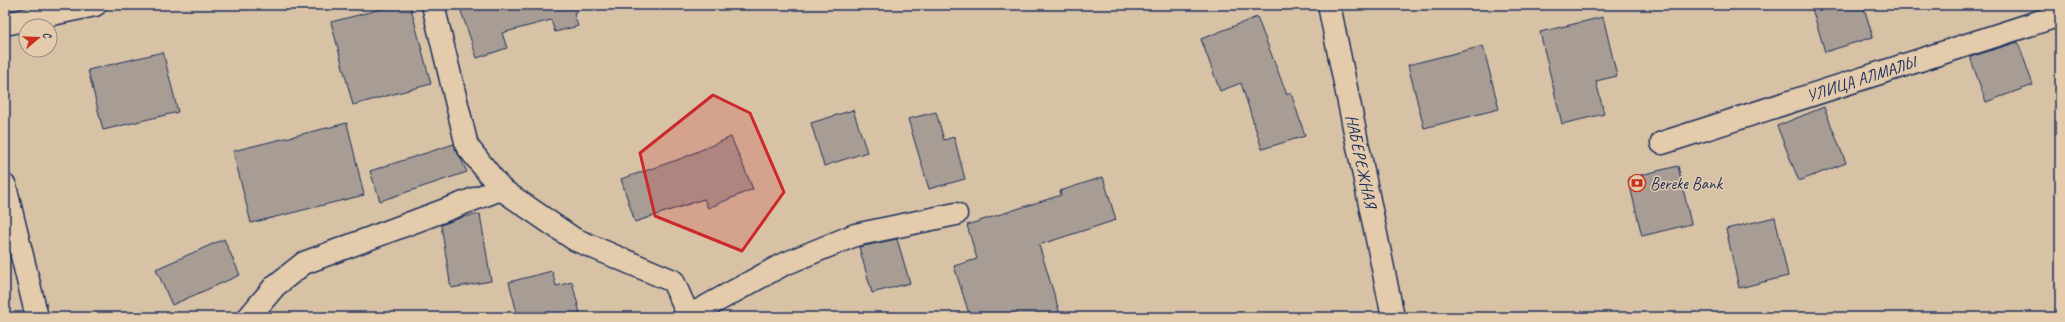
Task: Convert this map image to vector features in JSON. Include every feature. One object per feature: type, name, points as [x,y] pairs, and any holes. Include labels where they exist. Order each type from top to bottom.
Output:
[{"type":"street","points":[[5,24],[95,5]]},
{"type":"street","points":[[433,5],[467,146],[501,189],[574,239],[673,281],[689,317],[782,265],[855,235],[956,214]]},
{"type":"street","name":"НАБЕРЕЖНАЯ","points":[[1328,5],[1393,317]]},
{"type":"street","name":"УЛИЦА АЛМАЛЫ","points":[[1662,143],[2060,15]]},
{"type":"street","points":[[5,186],[37,317]]},
{"type":"street","points":[[249,317],[275,286],[304,263],[501,189]]},
{"type":"highlighted area","points":[[713,95],[750,113],[784,192],[742,251],[655,216],[640,153]]},
{"type":"building","points":[[397,5],[410,5],[431,84],[353,105],[331,22]]},
{"type":"building","points":[[459,5],[575,5],[576,13],[574,14],[578,26],[555,32],[551,20],[502,33],[507,48],[477,58]]},
{"type":"building","points":[[1811,5],[1863,5],[1873,37],[1825,52]]},
{"type":"building","points":[[1257,17],[1287,95],[1291,93],[1305,136],[1262,149],[1241,83],[1220,91],[1201,39]]},
{"type":"building","points":[[1603,17],[1617,76],[1596,81],[1604,114],[1562,124],[1540,32]]},
{"type":"building","points":[[2018,42],[2033,85],[1986,102],[1970,57]]},
{"type":"building","points":[[1483,46],[1499,109],[1424,128],[1408,65]]},
{"type":"building","points":[[163,52],[178,112],[103,130],[88,70]]},
{"type":"building","points":[[1824,107],[1846,163],[1799,181],[1777,126]]},
{"type":"building","points":[[853,110],[867,152],[824,166],[811,123]]},
{"type":"building","points":[[936,112],[944,140],[954,137],[965,179],[929,189],[908,119]]},
{"type":"building","points":[[347,123],[364,195],[251,223],[233,151]]},
{"type":"building","points":[[731,137],[753,189],[708,208],[704,199],[635,222],[621,179],[680,159]]},
{"type":"building","points":[[454,144],[467,172],[380,201],[370,171]]},
{"type":"building","points":[[1678,166],[1691,224],[1642,236],[1628,178]]},
{"type":"building","points":[[1103,177],[1116,220],[1039,245],[1061,317],[970,317],[954,266],[977,259],[967,225],[1061,195],[1060,191]]},
{"type":"building","points":[[480,214],[491,281],[451,288],[441,225],[463,217]]},
{"type":"building","points":[[1775,217],[1788,276],[1739,288],[1726,229]]},
{"type":"building","points":[[224,239],[240,275],[172,305],[156,269]]},
{"type":"building","points":[[897,239],[910,283],[872,293],[859,247]]},
{"type":"building","points":[[552,271],[556,286],[572,282],[581,317],[518,317],[509,282]]},
{"type":"place","name":"Bereke Bank","points":[[1637,183]]}]
